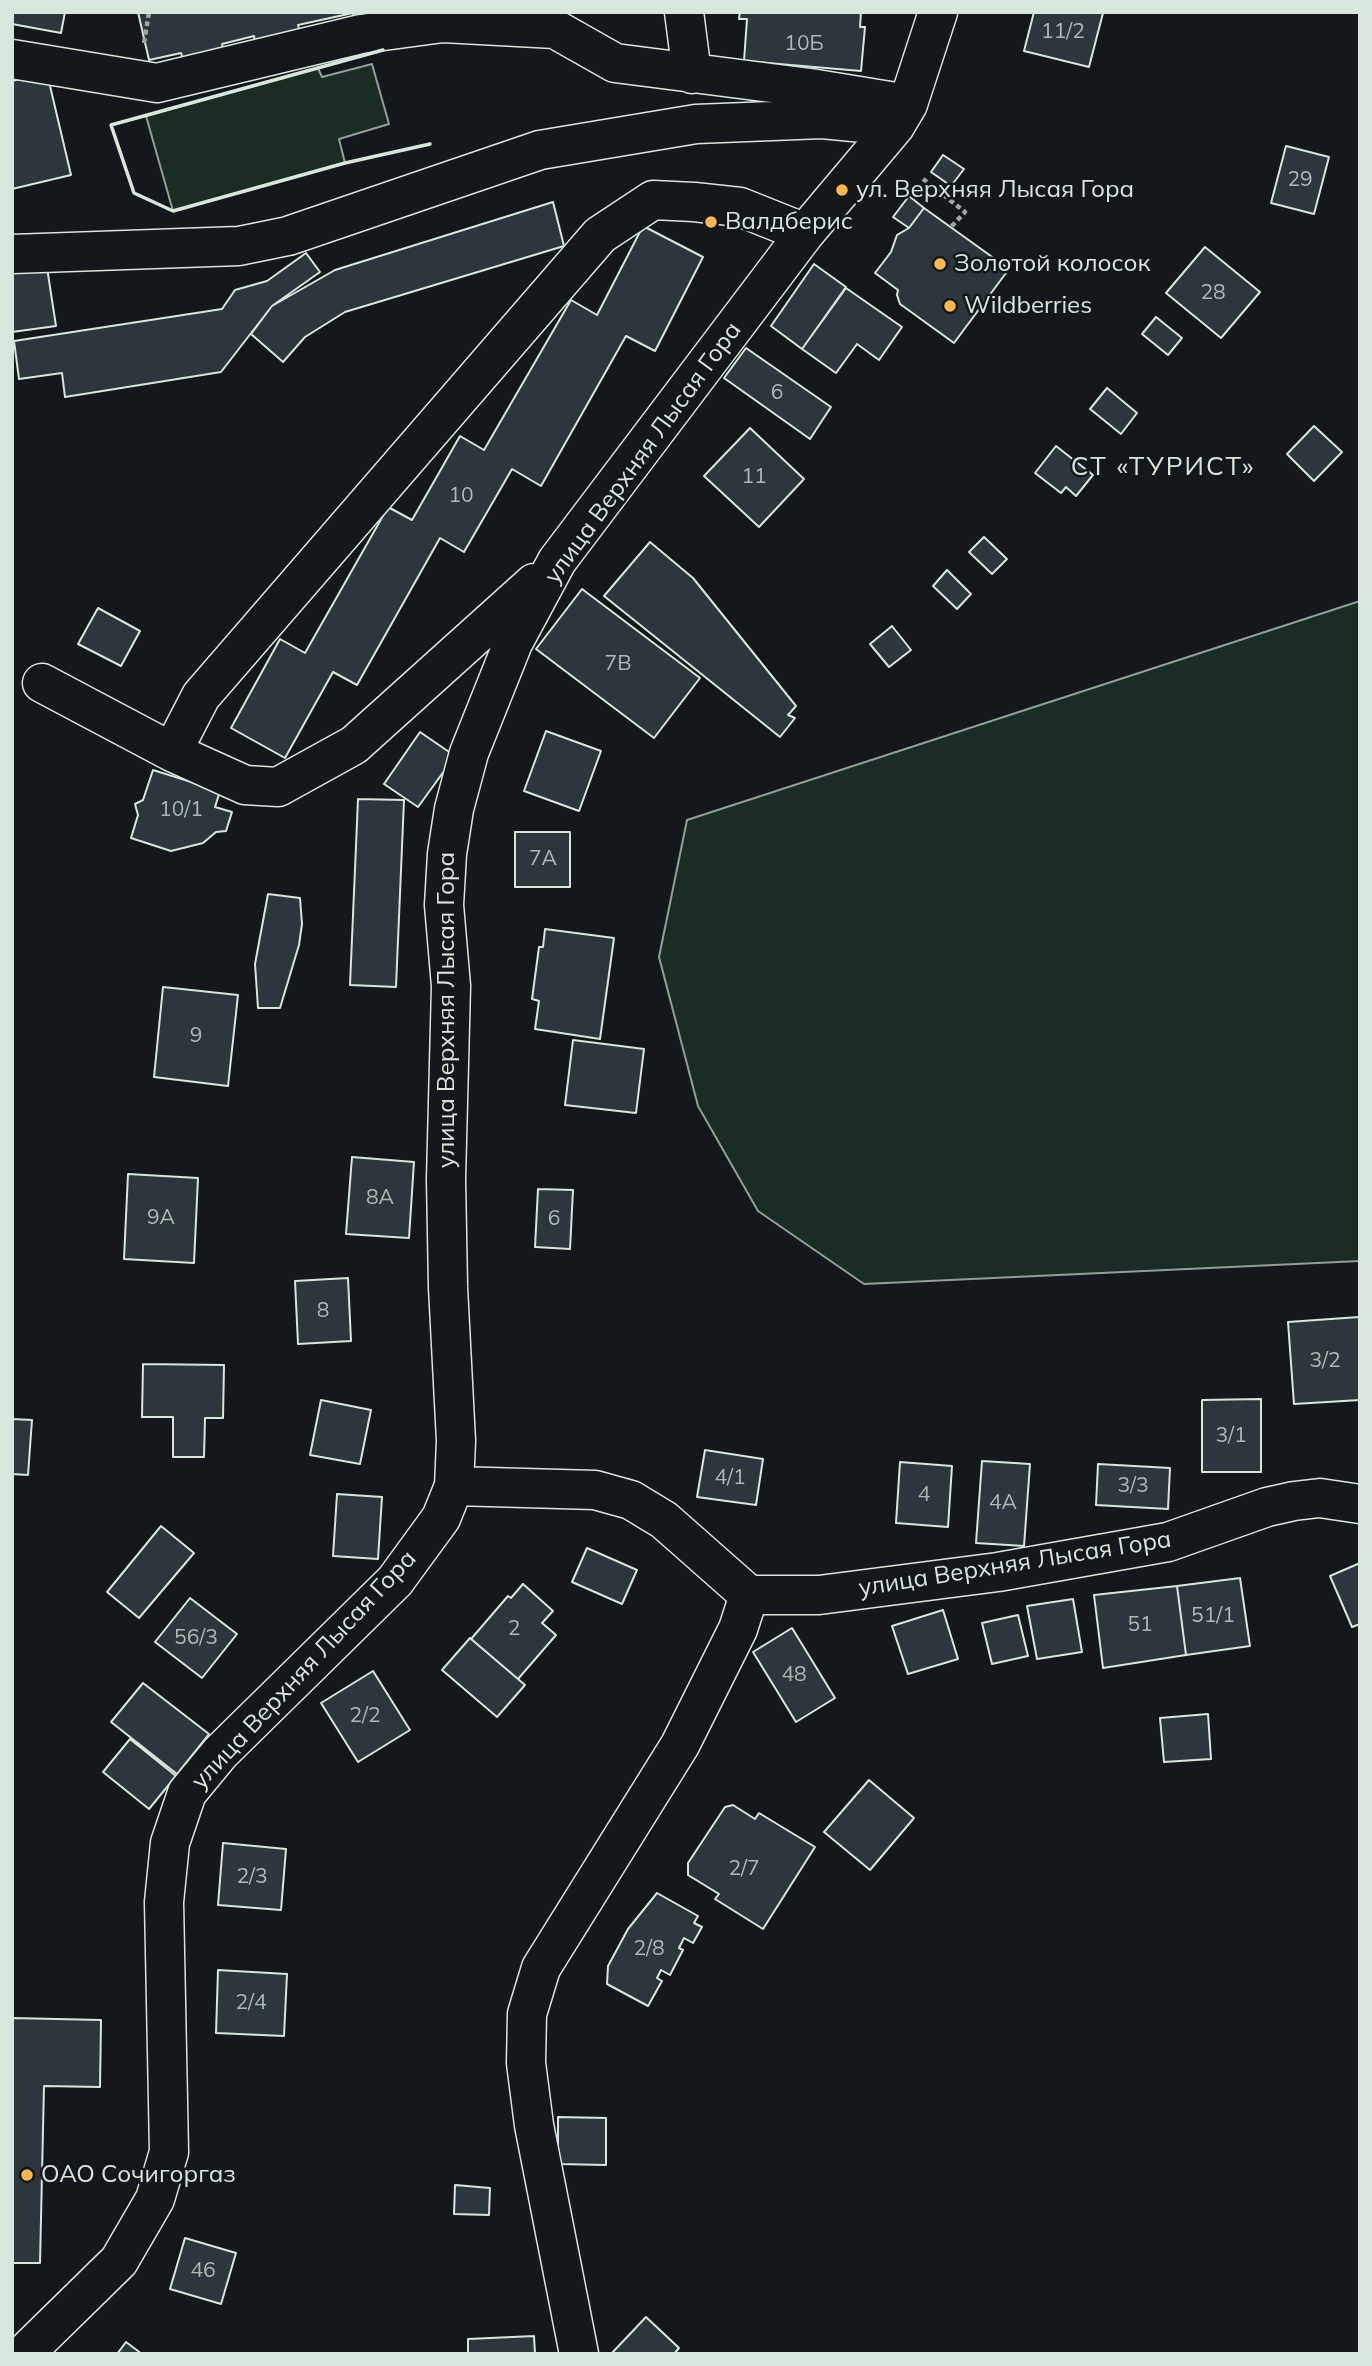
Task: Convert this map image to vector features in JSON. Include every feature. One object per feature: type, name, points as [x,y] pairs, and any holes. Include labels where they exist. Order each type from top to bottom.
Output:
[{"type":"street","points":[[684,12],[692,75]]},
{"type":"street","points":[[12,60],[157,83],[361,34],[443,23],[555,29],[615,63],[692,75],[810,88],[902,115]]},
{"type":"street","name":"улица Верхняя Лысая Гора","points":[[24,2354],[119,2261],[155,2199],[159,2187],[169,2152],[164,1902],[170,1843],[187,1793],[220,1753],[395,1581],[441,1518],[454,1486],[456,1441],[448,1287],[446,1179],[452,986],[444,905],[447,854],[454,809],[469,753],[513,643],[557,561],[805,233],[902,115],[935,23]]},
{"type":"street","points":[[12,254],[239,246],[288,236],[540,150],[696,124],[902,115]]},
{"type":"street","points":[[172,752],[201,696],[600,235],[653,200],[740,208],[805,233]]},
{"type":"street","points":[[41,683],[172,752],[245,785],[278,787],[354,745],[557,561]]},
{"type":"street","points":[[454,1486],[595,1490],[631,1500],[664,1520],[749,1595],[737,1629],[680,1745],[541,1968],[527,2014],[526,2063],[534,2125],[579,2354]]},
{"type":"street","name":"улица Верхняя Лысая Гора","points":[[749,1595],[820,1595],[998,1572],[1168,1542],[1267,1507],[1294,1501],[1320,1498],[1360,1504]]},
{"type":"path","points":[[923,179],[965,212],[951,227]]},
{"type":"green space","points":[[372,64],[389,124],[339,139],[345,163],[173,211],[146,116],[318,68],[322,77]]},
{"type":"green space","points":[[1360,601],[1360,1261],[864,1284],[758,1211],[698,1106],[659,957],[687,820]]},
{"type":"building","points":[[12,12],[65,12],[61,33],[12,24]]},
{"type":"building","points":[[138,12],[373,12],[374,17],[354,21],[353,13],[298,25],[301,36],[256,47],[254,36],[222,44],[224,53],[184,62],[181,53],[149,60]]},
{"type":"building","points":[[740,12],[861,12],[860,27],[865,27],[861,71],[744,61],[747,19],[739,19]]},
{"type":"building","points":[[1034,12],[1103,13],[1089,67],[1024,51]]},
{"type":"building","points":[[47,73],[71,175],[12,189],[12,81]]},
{"type":"building","points":[[1286,146],[1329,157],[1314,214],[1271,203]]},
{"type":"building","points":[[943,155],[964,169],[951,186],[931,172]]},
{"type":"building","points":[[909,196],[924,208],[909,228],[893,217]]},
{"type":"building","points":[[553,202],[564,246],[345,312],[305,337],[283,362],[251,334],[272,306],[335,270]]},
{"type":"building","points":[[924,208],[1009,269],[954,343],[900,304],[898,290],[875,273],[891,252],[897,235],[909,228]]},
{"type":"building","points":[[643,226],[703,257],[655,351],[626,336],[541,486],[512,469],[464,552],[440,538],[357,685],[333,672],[285,758],[231,728],[280,639],[305,653],[388,507],[412,520],[460,436],[484,450],[571,300],[597,315]]},
{"type":"building","points":[[1205,247],[1260,292],[1221,338],[1166,293]]},
{"type":"building","points":[[306,253],[320,272],[272,306],[221,372],[65,397],[62,373],[19,379],[14,341],[222,309],[235,290],[267,281]]},
{"type":"building","points":[[46,261],[56,326],[12,332],[12,266]]},
{"type":"building","points":[[814,264],[846,287],[802,349],[771,326]]},
{"type":"building","points":[[846,288],[902,327],[879,360],[857,344],[836,373],[802,349]]},
{"type":"building","points":[[1156,317],[1182,338],[1168,355],[1142,334]]},
{"type":"building","points":[[746,348],[831,407],[810,439],[724,378]]},
{"type":"building","points":[[1107,388],[1137,413],[1121,434],[1090,409]]},
{"type":"building","points":[[1314,426],[1342,452],[1314,481],[1287,454]]},
{"type":"building","points":[[750,428],[804,479],[759,527],[704,476]]},
{"type":"building","points":[[1056,446],[1093,475],[1076,496],[1066,487],[1061,493],[1035,473]]},
{"type":"building","points":[[984,537],[1007,559],[992,574],[969,552]]},
{"type":"building","points":[[650,542],[693,578],[796,706],[788,715],[795,718],[780,737],[604,596]]},
{"type":"building","points":[[947,570],[971,594],[957,609],[933,586]]},
{"type":"building","points":[[582,589],[700,678],[654,738],[536,649]]},
{"type":"building","points":[[98,608],[140,631],[121,666],[78,644]]},
{"type":"building","points":[[892,626],[911,650],[889,667],[870,644]]},
{"type":"building","points":[[546,731],[601,751],[579,811],[524,791]]},
{"type":"building","points":[[420,732],[455,756],[418,807],[384,784]]},
{"type":"building","points":[[153,770],[220,791],[215,807],[232,812],[226,831],[216,832],[203,843],[171,851],[131,838],[138,815],[135,804],[143,800]]},
{"type":"building","points":[[358,799],[404,800],[396,987],[350,985]]},
{"type":"building","points":[[515,832],[570,832],[570,887],[515,887]]},
{"type":"building","points":[[268,894],[300,898],[302,924],[299,945],[280,1008],[258,1008],[255,964]]},
{"type":"building","points":[[545,929],[614,938],[600,1039],[535,1029],[539,1001],[532,999],[539,947],[543,947]]},
{"type":"building","points":[[163,987],[238,995],[228,1086],[154,1077]]},
{"type":"building","points":[[573,1040],[644,1049],[636,1113],[565,1105]]},
{"type":"building","points":[[352,1157],[414,1162],[409,1238],[346,1234]]},
{"type":"building","points":[[128,1174],[198,1178],[194,1263],[124,1259]]},
{"type":"building","points":[[538,1189],[573,1190],[570,1249],[535,1247]]},
{"type":"building","points":[[348,1278],[351,1341],[298,1344],[295,1281]]},
{"type":"building","points":[[1359,1317],[1360,1400],[1294,1404],[1288,1322]]},
{"type":"building","points":[[143,1364],[224,1365],[223,1418],[205,1418],[204,1457],[173,1457],[173,1417],[142,1417]]},
{"type":"building","points":[[1261,1399],[1261,1472],[1202,1472],[1202,1400]]},
{"type":"building","points":[[321,1400],[371,1410],[360,1464],[310,1455]]},
{"type":"building","points":[[12,1419],[32,1420],[28,1475],[12,1474]]},
{"type":"building","points":[[705,1450],[763,1459],[756,1505],[697,1497]]},
{"type":"building","points":[[982,1461],[1030,1464],[1024,1546],[976,1543]]},
{"type":"building","points":[[900,1462],[952,1466],[948,1527],[896,1523]]},
{"type":"building","points":[[1098,1464],[1170,1468],[1168,1509],[1096,1505]]},
{"type":"building","points":[[337,1494],[382,1497],[378,1559],[333,1556]]},
{"type":"building","points":[[161,1526],[194,1553],[139,1618],[107,1592]]},
{"type":"building","points":[[587,1548],[637,1570],[622,1604],[572,1582]]},
{"type":"building","points":[[1360,1563],[1360,1624],[1352,1627],[1330,1576]]},
{"type":"building","points":[[1240,1578],[1250,1646],[1186,1655],[1177,1586]]},
{"type":"building","points":[[523,1584],[553,1611],[542,1623],[556,1635],[518,1679],[471,1639],[508,1596],[511,1598]]},
{"type":"building","points":[[1177,1586],[1186,1655],[1103,1668],[1094,1595]]},
{"type":"building","points":[[190,1598],[237,1634],[202,1678],[155,1642]]},
{"type":"building","points":[[1073,1599],[1082,1652],[1037,1659],[1027,1606]]},
{"type":"building","points":[[943,1610],[958,1659],[908,1674],[892,1626]]},
{"type":"building","points":[[1018,1615],[1028,1656],[992,1664],[982,1623]]},
{"type":"building","points":[[792,1628],[835,1698],[796,1722],[753,1652]]},
{"type":"building","points":[[470,1638],[525,1685],[497,1717],[442,1670]]},
{"type":"building","points":[[373,1671],[410,1730],[358,1762],[321,1703]]},
{"type":"building","points":[[143,1683],[209,1734],[177,1774],[111,1722]]},
{"type":"building","points":[[1208,1714],[1211,1759],[1164,1762],[1160,1718]]},
{"type":"building","points":[[130,1739],[176,1776],[149,1809],[103,1772]]},
{"type":"building","points":[[869,1780],[914,1818],[870,1870],[824,1832]]},
{"type":"building","points":[[733,1805],[755,1819],[759,1813],[815,1847],[763,1929],[715,1899],[719,1894],[688,1875],[688,1863],[725,1807]]},
{"type":"building","points":[[223,1843],[286,1849],[281,1910],[218,1905]]},
{"type":"building","points":[[657,1893],[698,1916],[694,1923],[702,1927],[693,1943],[684,1938],[679,1948],[683,1950],[670,1975],[661,1970],[657,1978],[662,1981],[648,2006],[607,1984],[608,1966],[628,1929]]},
{"type":"building","points":[[218,1970],[287,1974],[284,2036],[216,2033]]},
{"type":"building","name":"ОАО Сочигоргаз","points":[[12,2018],[101,2020],[100,2087],[44,2086],[40,2263],[12,2263]]},
{"type":"building","points":[[558,2117],[606,2118],[606,2165],[558,2164]]},
{"type":"building","points":[[455,2185],[490,2188],[489,2215],[454,2214]]},
{"type":"building","points":[[185,2238],[236,2253],[221,2304],[170,2289]]},
{"type":"building","points":[[646,2317],[679,2348],[674,2354],[611,2354]]},
{"type":"building","points":[[534,2336],[535,2354],[468,2354],[468,2339]]},
{"type":"building","points":[[126,2342],[142,2354],[117,2354]]},
{"type":"wall","points":[[383,50],[111,125],[134,193],[173,211],[345,163],[430,144]]},
{"type":"place","name":"ул. Верхняя Лысая Гора","points":[[842,190]]},
{"type":"place","name":"Валдберис","points":[[711,222]]},
{"type":"place","name":"Золотой колосок","points":[[940,264]]},
{"type":"place","name":"Wildberries","points":[[950,306]]},
{"type":"place","name":"ОАО Сочигоргаз","points":[[27,2175]]},
{"type":"district","name":"СТ «ТУРИСТ»","points":[[1163,467]]}]
